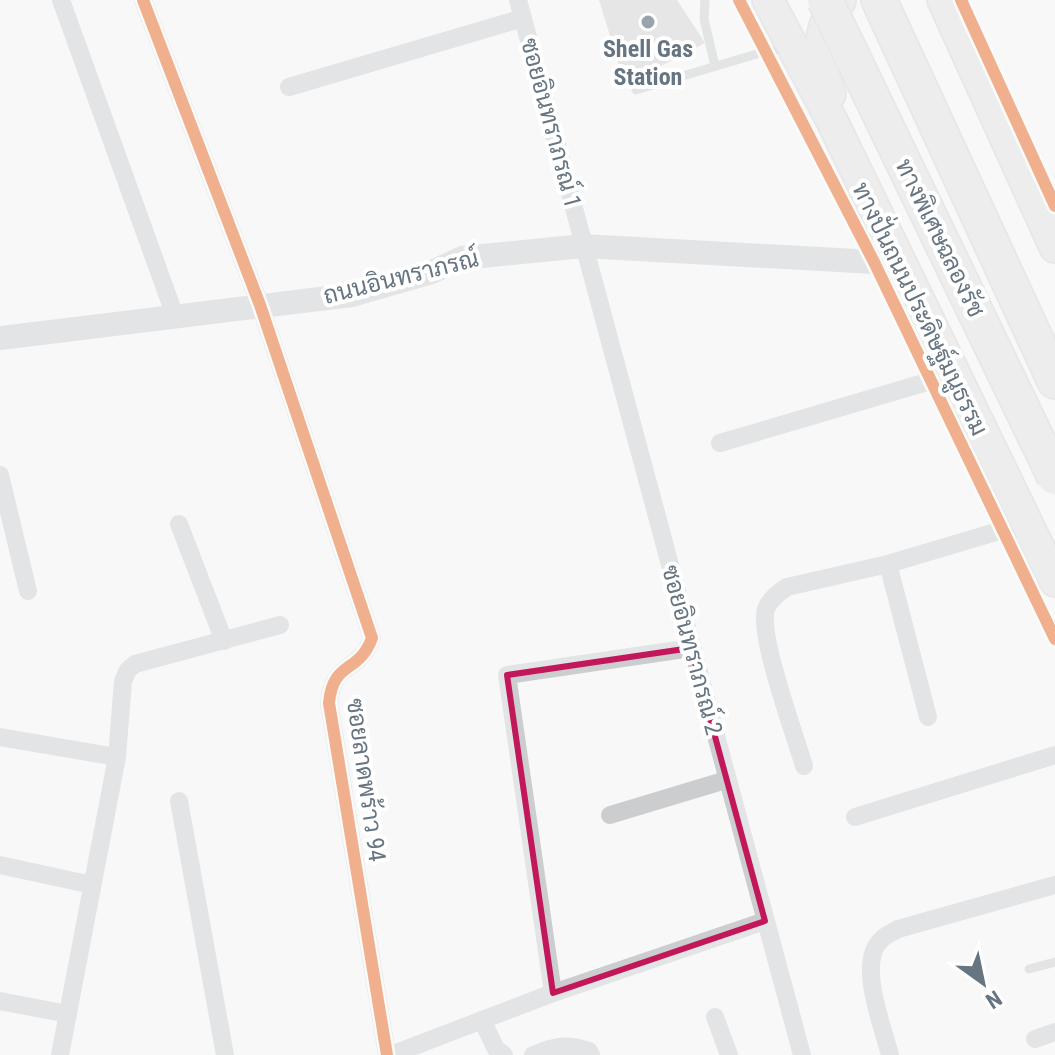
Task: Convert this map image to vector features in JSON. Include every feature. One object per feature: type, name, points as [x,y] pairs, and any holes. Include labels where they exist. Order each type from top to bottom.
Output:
[{"type":"highway","name":"ทางพิเศษฉลองรัช","points":[[825,0],[1055,477]]},
{"type":"highway","name":"ทางพิเศษฉลองรัช","points":[[879,0],[1055,381]]},
{"type":"main road","points":[[768,0],[832,121],[1055,581]]},
{"type":"main road","points":[[841,0],[826,21],[820,62],[852,150],[918,279],[924,308]]},
{"type":"main road","points":[[936,0],[957,31]]},
{"type":"main road","points":[[943,0],[1045,198],[1055,247]]},
{"type":"street","points":[[61,0],[175,316]]},
{"type":"street","points":[[143,0],[260,305]]},
{"type":"street","points":[[289,87],[520,9]]},
{"type":"street","name":"ซอยอินทราภรณ์ 1","points":[[520,9],[583,246]]},
{"type":"street","name":"ถนนอินทราภรณ์","points":[[0,338],[352,295],[432,272],[462,258],[583,246],[900,262]]},
{"type":"street","name":"ซอยอินทราภรณ์ 2","points":[[583,246],[639,444],[801,1055]]},
{"type":"street","name":"ซอยลาดพร้าว 94","points":[[260,305],[372,638],[367,651],[357,662],[340,672],[331,685],[329,703],[395,1054]]},
{"type":"street","points":[[720,443],[954,374]]},
{"type":"street","points":[[0,475],[28,591]]},
{"type":"street","points":[[804,766],[768,645],[765,612],[774,596],[787,587],[888,564],[1026,523]]},
{"type":"street","points":[[179,524],[224,641]]},
{"type":"street","points":[[888,564],[928,717]]},
{"type":"street","points":[[60,1055],[117,757],[123,681],[128,670],[135,664],[280,625]]},
{"type":"street","points":[[553,993],[507,675],[691,648]]},
{"type":"street","points":[[0,737],[117,757]]},
{"type":"street","points":[[855,817],[1055,755]]},
{"type":"street","points":[[610,815],[726,780]]},
{"type":"street","points":[[179,801],[225,1055]]},
{"type":"street","points":[[0,865],[92,885]]},
{"type":"street","points":[[890,1055],[871,976],[870,962],[879,940],[898,929],[1055,885]]},
{"type":"street","points":[[395,1054],[553,993],[765,921]]},
{"type":"street","points":[[0,1001],[68,1014]]},
{"type":"street","points":[[715,1017],[729,1055]]},
{"type":"street","points":[[482,1020],[496,1049],[504,1055]]},
{"type":"street","points":[[1035,1039],[1055,1032]]},
{"type":"street","points":[[533,1055],[555,1046],[570,1045],[589,1051],[591,1055]]},
{"type":"lane","points":[[705,0],[704,19],[715,66]]},
{"type":"lane","points":[[636,90],[792,47]]},
{"type":"lane","points":[[1029,969],[1055,962]]},
{"type":"highlighted area","points":[[691,648],[765,921],[553,993],[507,675]]},
{"type":"building","name":"Shell Gas Station","points":[[599,0],[677,0],[705,43],[625,85]]},
{"type":"cycle path","points":[[143,0],[260,305],[372,638],[367,649],[336,680],[329,703],[387,1055]]},
{"type":"cycle path","name":"ทางปั่นถนนประดิษฐ์มนูธรรม","points":[[739,0],[874,262],[1055,639]]},
{"type":"cycle path","points":[[961,0],[1055,206]]},
{"type":"place","name":"Shell Gas Station","points":[[648,22]]}]
